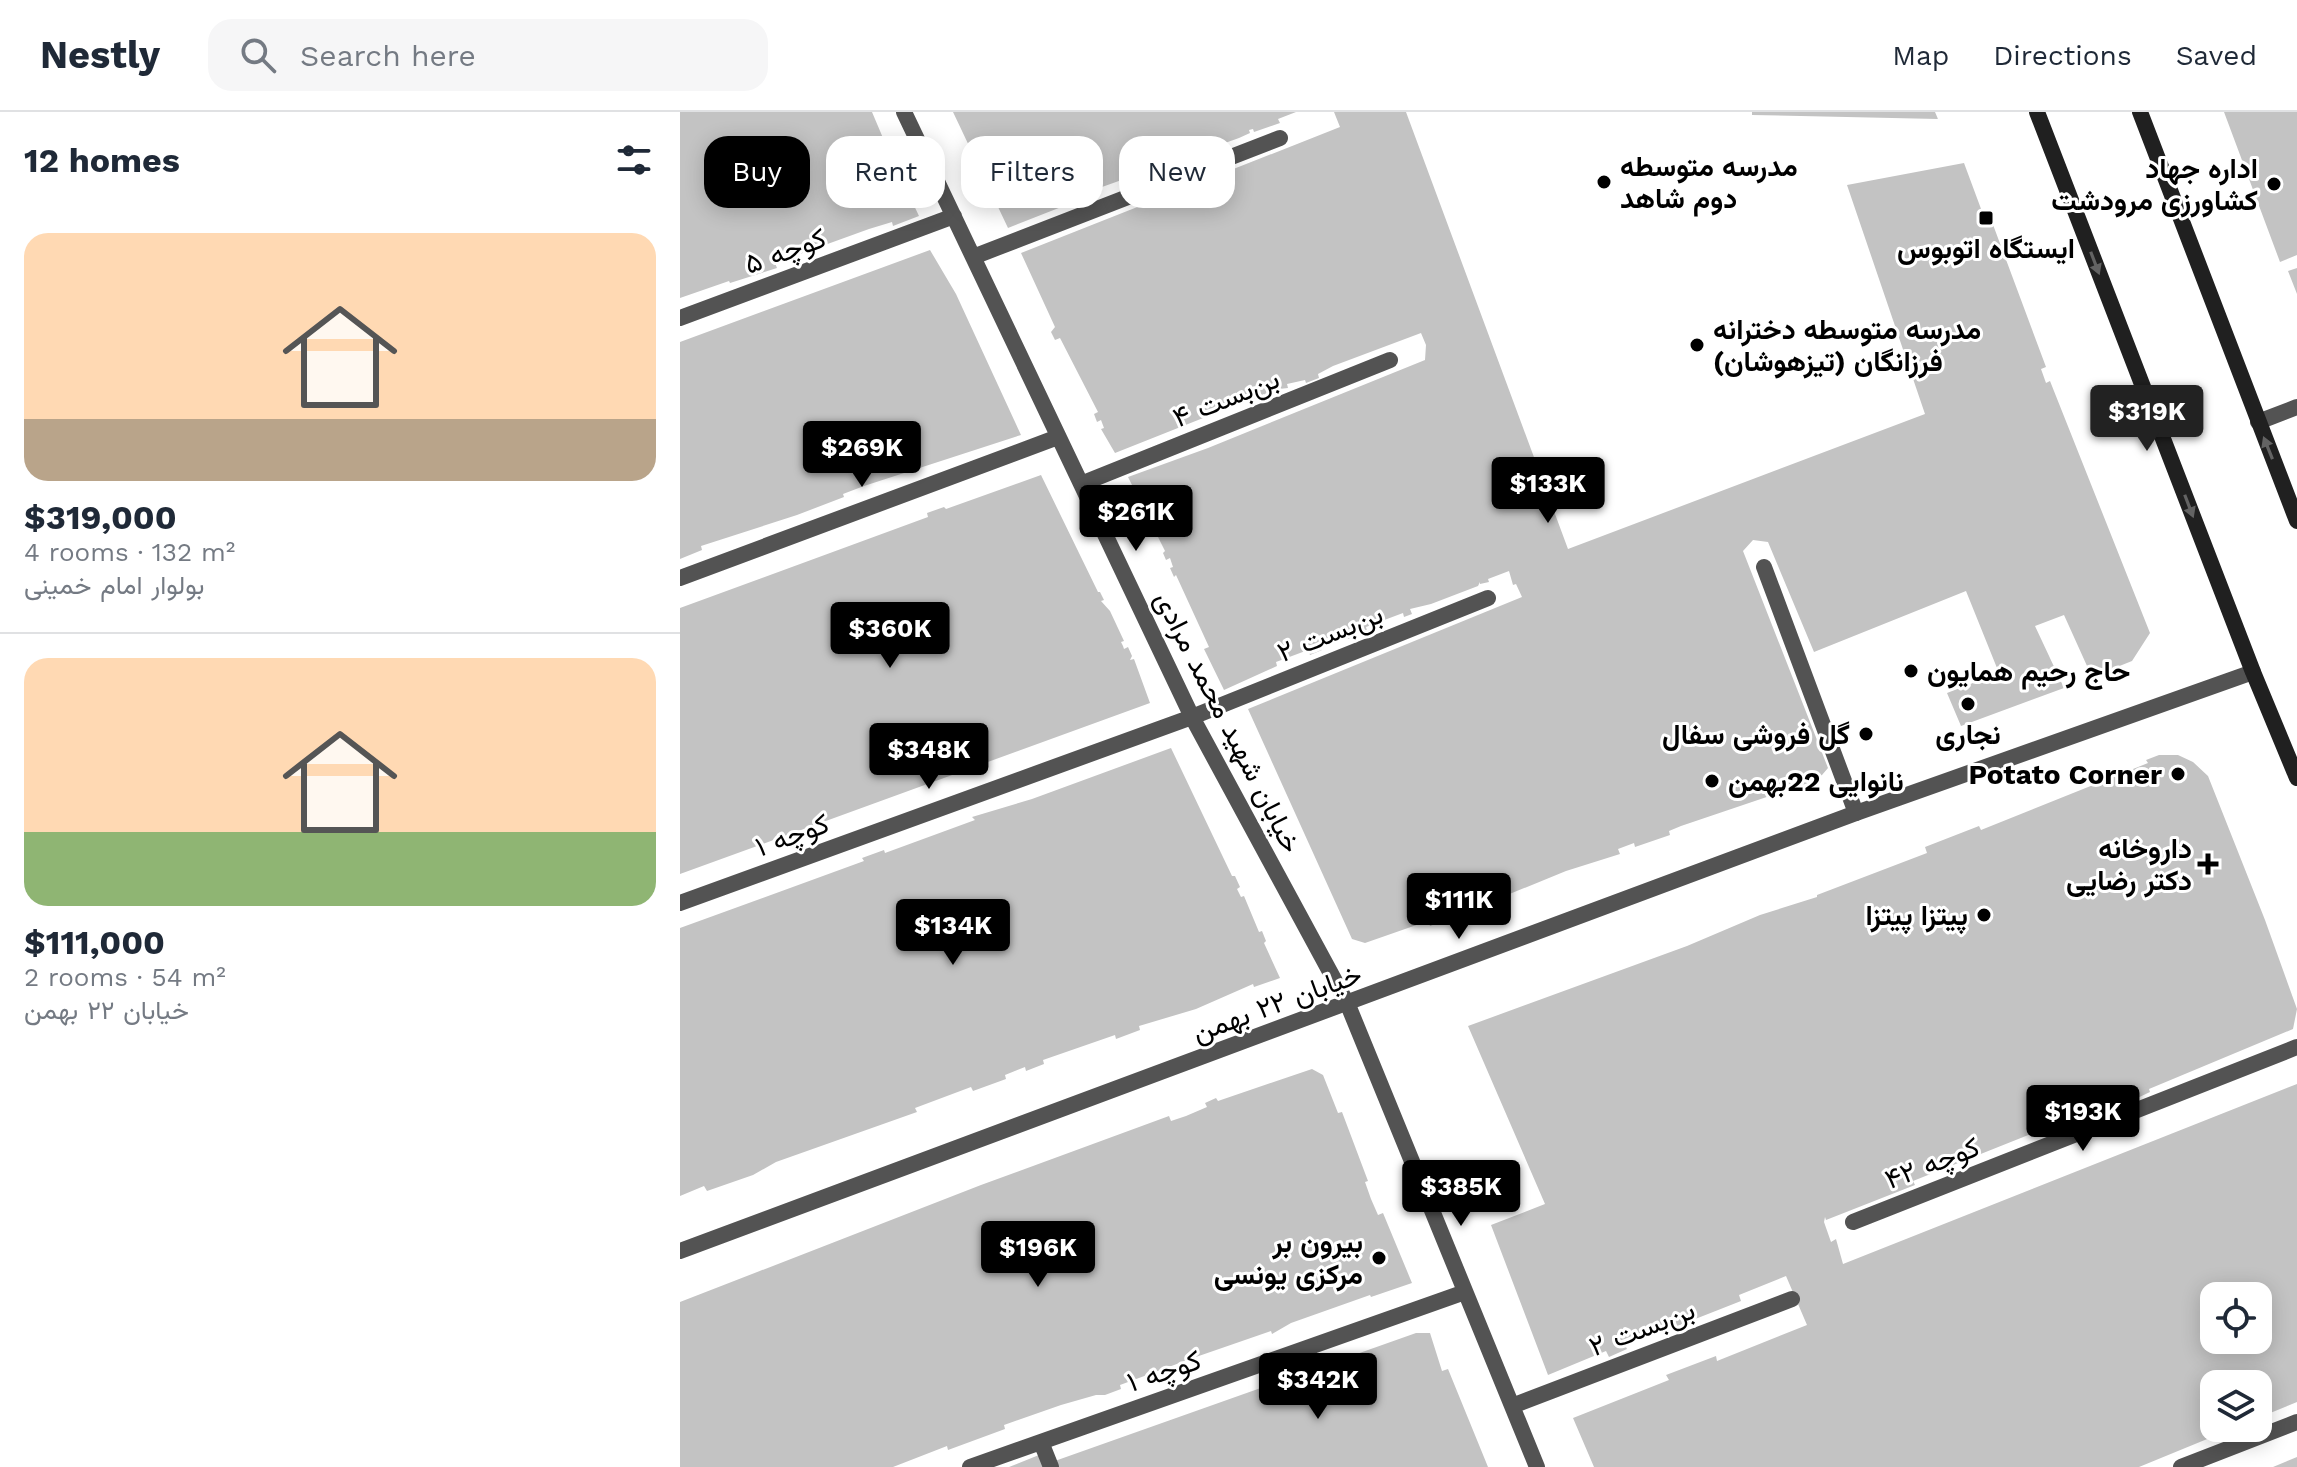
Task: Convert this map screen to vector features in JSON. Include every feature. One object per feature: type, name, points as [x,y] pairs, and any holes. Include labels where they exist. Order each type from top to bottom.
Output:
[{"type":"main road","points":[[2037,112],[2253,672],[2297,778]]},
{"type":"main road","points":[[2140,112],[2297,521]]},
{"type":"street","name":"خیابان شهید محمد مرادی","points":[[904,112],[1192,717],[1348,1005],[1537,1467]]},
{"type":"street","points":[[973,257],[1280,138]]},
{"type":"street","name":"کوچه ۵","points":[[680,318],[954,216]]},
{"type":"street","name":"بن‌بست ۴","points":[[1081,484],[1390,360]]},
{"type":"street","points":[[2258,422],[2297,407]]},
{"type":"street","points":[[680,578],[1058,437]]},
{"type":"street","points":[[1764,567],[1856,813]]},
{"type":"street","name":"بن‌بست ۲","points":[[1192,717],[1488,598]]},
{"type":"street","name":"خیابان ۲۲ بهمن","points":[[680,1251],[1348,1005],[1856,813],[2253,672]]},
{"type":"street","name":"کوچه ۱","points":[[680,903],[1192,717]]},
{"type":"street","name":"کوچه ۴۲","points":[[1853,1222],[2297,1047]]},
{"type":"street","name":"کوچه ۱","points":[[970,1467],[1465,1292]]},
{"type":"street","name":"بن‌بست ۲","points":[[1512,1406],[1792,1299]]},
{"type":"street","points":[[2181,1467],[2297,1422]]},
{"type":"street","points":[[1041,1442],[1051,1467]]},
{"type":"building","points":[[680,112],[872,112],[882,136],[826,136],[826,208],[915,208],[919,216],[893,226],[892,222],[869,229],[775,263],[777,268],[680,298]]},
{"type":"building","points":[[953,112],[1296,112],[1278,119],[1280,123],[1254,132],[1253,129],[1249,130],[1250,133],[1235,139],[1235,136],[1119,136],[1119,181],[1103,187],[1103,136],[964,136]]},
{"type":"building","points":[[1334,112],[1406,112],[1568,549],[1925,414],[1847,185],[1964,163],[1987,225],[1992,222],[2046,367],[2041,369],[2046,383],[2050,381],[2150,633],[2132,661],[2092,677],[2064,615],[2035,626],[2064,688],[1961,726],[1947,693],[1999,673],[1966,591],[1814,652],[1768,542],[1753,540],[1743,551],[1828,768],[1822,775],[1811,782],[1681,826],[1669,831],[1670,835],[1635,847],[1634,843],[1618,849],[1620,854],[1566,871],[1430,926],[1428,921],[1365,943],[1352,939],[1248,709],[1522,597],[1516,584],[1513,585],[1509,571],[1488,579],[1489,582],[1480,582],[1478,586],[1410,609],[1412,614],[1404,617],[1403,613],[1366,627],[1367,631],[1358,634],[1357,631],[1352,632],[1354,637],[1348,639],[1346,635],[1340,641],[1336,638],[1310,655],[1308,650],[1276,662],[1277,666],[1224,690],[1204,649],[1209,647],[1170,568],[1173,567],[1170,558],[1166,560],[1165,551],[1128,477],[1425,360],[1426,345],[1421,333],[1333,366],[1318,374],[1319,378],[1306,383],[1305,380],[1287,384],[1288,388],[1279,389],[1276,393],[1265,397],[1264,394],[1251,402],[1251,399],[1115,453],[1101,429],[1104,428],[1101,420],[1097,422],[1094,414],[1098,412],[1060,338],[1055,340],[1051,332],[1055,327],[1021,253],[1135,208],[1235,208],[1235,168],[1340,127]]},
{"type":"building","points":[[1752,112],[1935,112],[1938,119],[1752,115]]},
{"type":"building","name":"اداره جهاد کشاورزی مرودشت","points":[[2224,112],[2297,112],[2297,255],[2280,262]]},
{"type":"building","points":[[999,208],[1059,208],[1008,228]]},
{"type":"building","points":[[930,250],[956,294],[1021,435],[864,486],[797,515],[701,546],[702,550],[680,559],[680,342]]},
{"type":"building","points":[[2297,268],[2297,294],[2288,271]]},
{"type":"building","points":[[1041,475],[1104,600],[1101,601],[1110,611],[1124,641],[1121,642],[1124,649],[1128,647],[1132,656],[1130,660],[1134,659],[1150,703],[680,874],[680,608],[928,517],[927,513]]},
{"type":"building","points":[[1171,748],[1232,876],[1235,876],[1240,887],[1237,889],[1241,897],[1244,896],[1259,932],[1262,931],[1264,943],[1280,978],[1254,987],[1253,984],[1196,1009],[1139,1026],[1140,1030],[1116,1039],[1115,1035],[1043,1060],[1044,1064],[1026,1071],[1025,1067],[1005,1075],[1006,1079],[973,1091],[971,1087],[915,1108],[917,1112],[776,1162],[753,1175],[707,1191],[704,1186],[680,1196],[680,928],[864,861],[862,858],[884,850],[885,853],[975,820],[972,817],[1032,799]]},
{"type":"building","points":[[2159,755],[2178,755],[2193,762],[2208,776],[2297,1009],[2293,1029],[2149,1089],[2150,1092],[2129,1102],[2127,1098],[2115,1098],[2094,1107],[2095,1110],[2090,1112],[2092,1116],[2076,1118],[2077,1122],[2066,1126],[2061,1122],[1913,1181],[1915,1185],[1826,1220],[1825,1217],[1824,1222],[1831,1242],[1836,1239],[1843,1264],[2297,1084],[2297,1402],[2272,1412],[2272,1370],[2200,1370],[2200,1442],[2139,1467],[1594,1467],[1573,1418],[1669,1380],[1666,1375],[1716,1356],[1717,1361],[1807,1325],[1786,1276],[1739,1295],[1741,1301],[1647,1338],[1646,1334],[1624,1343],[1627,1349],[1609,1357],[1606,1351],[1548,1375],[1491,1225],[1545,1204],[1468,1026],[1687,946],[1760,915],[1817,897],[1927,853],[1925,847],[1979,826],[1981,830],[2148,763],[2146,760]]},
{"type":"building","points":[[1312,1069],[1323,1075],[1338,1113],[1342,1112],[1368,1181],[1365,1182],[1371,1199],[1378,1215],[1383,1213],[1412,1283],[1291,1323],[1272,1334],[1271,1331],[1193,1358],[1120,1385],[1121,1389],[1105,1395],[1061,1405],[1004,1425],[1005,1429],[948,1450],[947,1446],[893,1467],[680,1467],[680,1302],[981,1185],[1169,1116],[1171,1121],[1186,1116],[1207,1107],[1205,1103],[1216,1098],[1218,1101]]},
{"type":"building","points":[[1416,1333],[1430,1333],[1442,1371],[1448,1369],[1488,1467],[1054,1467],[1052,1462]]},
{"type":"building","points":[[1039,1455],[1044,1467],[1009,1467]]},
{"type":"building","points":[[2297,1457],[2297,1467],[2273,1467]]},
{"type":"place","name":"مدرسه متوسطه دوم شاهد","points":[[1604,182]]},
{"type":"place","name":"اداره جهاد کشاورزی مرودشت","points":[[2274,184]]},
{"type":"place","name":"ایستگاه اتوبوس","points":[[1986,218]]},
{"type":"place","name":"مدرسه متوسطه دخترانه فرزانگان (تیزهوشان)","points":[[1697,345]]},
{"type":"place","name":"حاج رحیم همایون","points":[[1911,671]]},
{"type":"place","name":"نجاری","points":[[1968,704]]},
{"type":"place","name":"گل فروشی سفال","points":[[1866,734]]},
{"type":"place","name":"Potato Corner","points":[[2178,774]]},
{"type":"place","name":"نانوایی 22بهمن","points":[[1712,781]]},
{"type":"place","name":"داروخانه دکتر رضایی","points":[[2208,864]]},
{"type":"place","name":"پیتزا پیتزا","points":[[1984,915]]},
{"type":"place","name":"بیرون بر مرکزی یونسی","points":[[1379,1258]]}]
